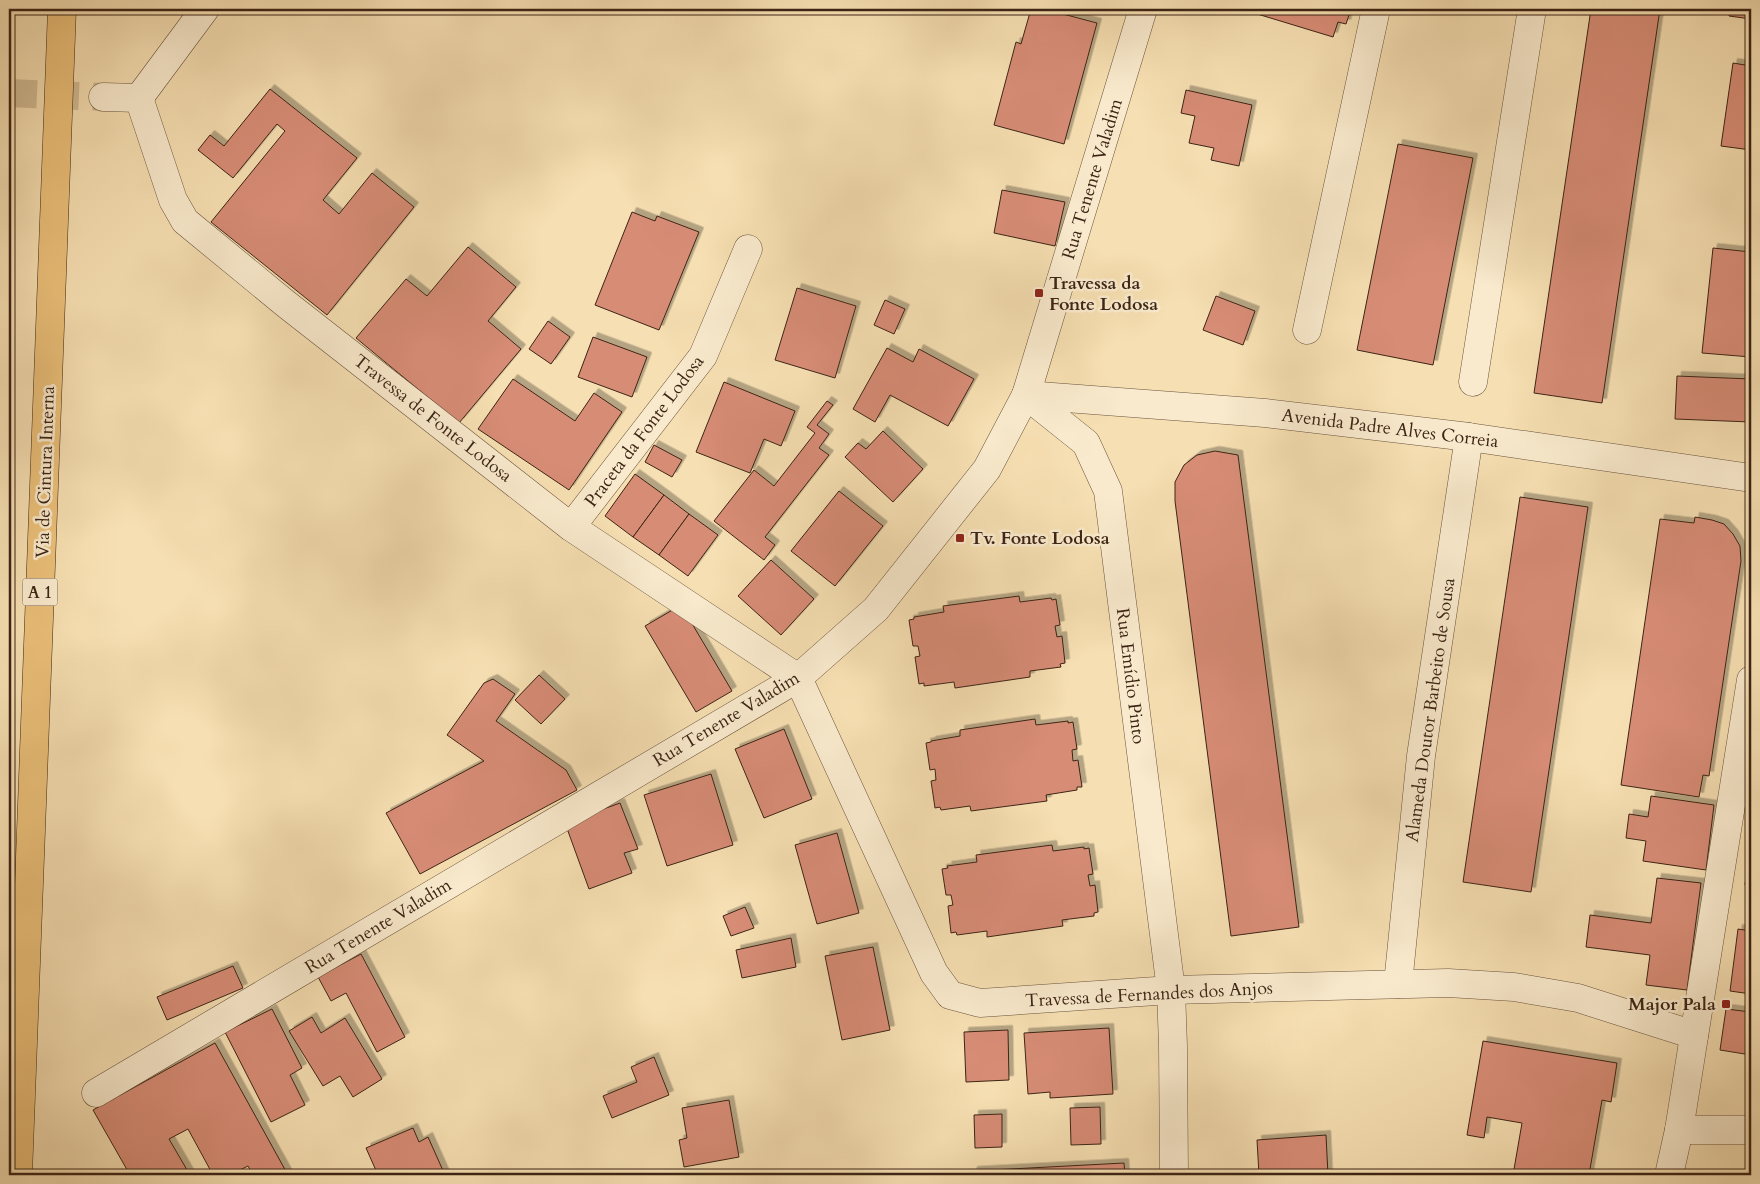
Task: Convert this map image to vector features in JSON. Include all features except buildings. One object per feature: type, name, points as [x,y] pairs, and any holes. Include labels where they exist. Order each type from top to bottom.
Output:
[{"type":"highway","name":"Via de Cintura Interna","points":[[18,1175],[62,9]]},
{"type":"street","points":[[103,96],[138,98],[205,9]]},
{"type":"street","name":"Rua Tenente Valadim","points":[[96,1093],[798,678],[876,609],[987,469],[1026,395],[1143,9]]},
{"type":"street","points":[[1308,330],[1376,9]]},
{"type":"street","points":[[1473,382],[1532,9]]},
{"type":"street","name":"Travessa de Fonte Lodosa","points":[[138,98],[173,200],[185,221],[286,304],[571,526],[798,678]]},
{"type":"street","name":"Praceta da Fonte Lodosa","points":[[571,526],[702,356],[748,249]]},
{"type":"street","name":"Avenida Padre Alves Correia","points":[[1026,395],[1265,413],[1469,436],[1751,478]]},
{"type":"street","name":"Rua Emídio Pinto","points":[[1026,395],[1086,443],[1108,491],[1171,990],[1174,1175]]},
{"type":"street","name":"Alameda Doutor Barbeito de Sousa","points":[[1398,984],[1421,756],[1469,436]]},
{"type":"street","name":"Travessa de Fernandes dos Anjos","points":[[798,678],[934,973],[950,995],[980,1003],[1171,990],[1448,983],[1514,987],[1578,998],[1694,1035]]},
{"type":"street","points":[[1669,1175],[1679,1130],[1751,680]]},
{"type":"street","points":[[1679,1130],[1751,1130]]},
{"type":"tunnel","points":[[9,93],[103,97]]},
{"type":"place","name":"Travessa da Fonte Lodosa","points":[[1039,293]]},
{"type":"place","name":"Tv. Fonte Lodosa","points":[[960,538]]},
{"type":"place","name":"Major Pala","points":[[1726,1004]]}]
